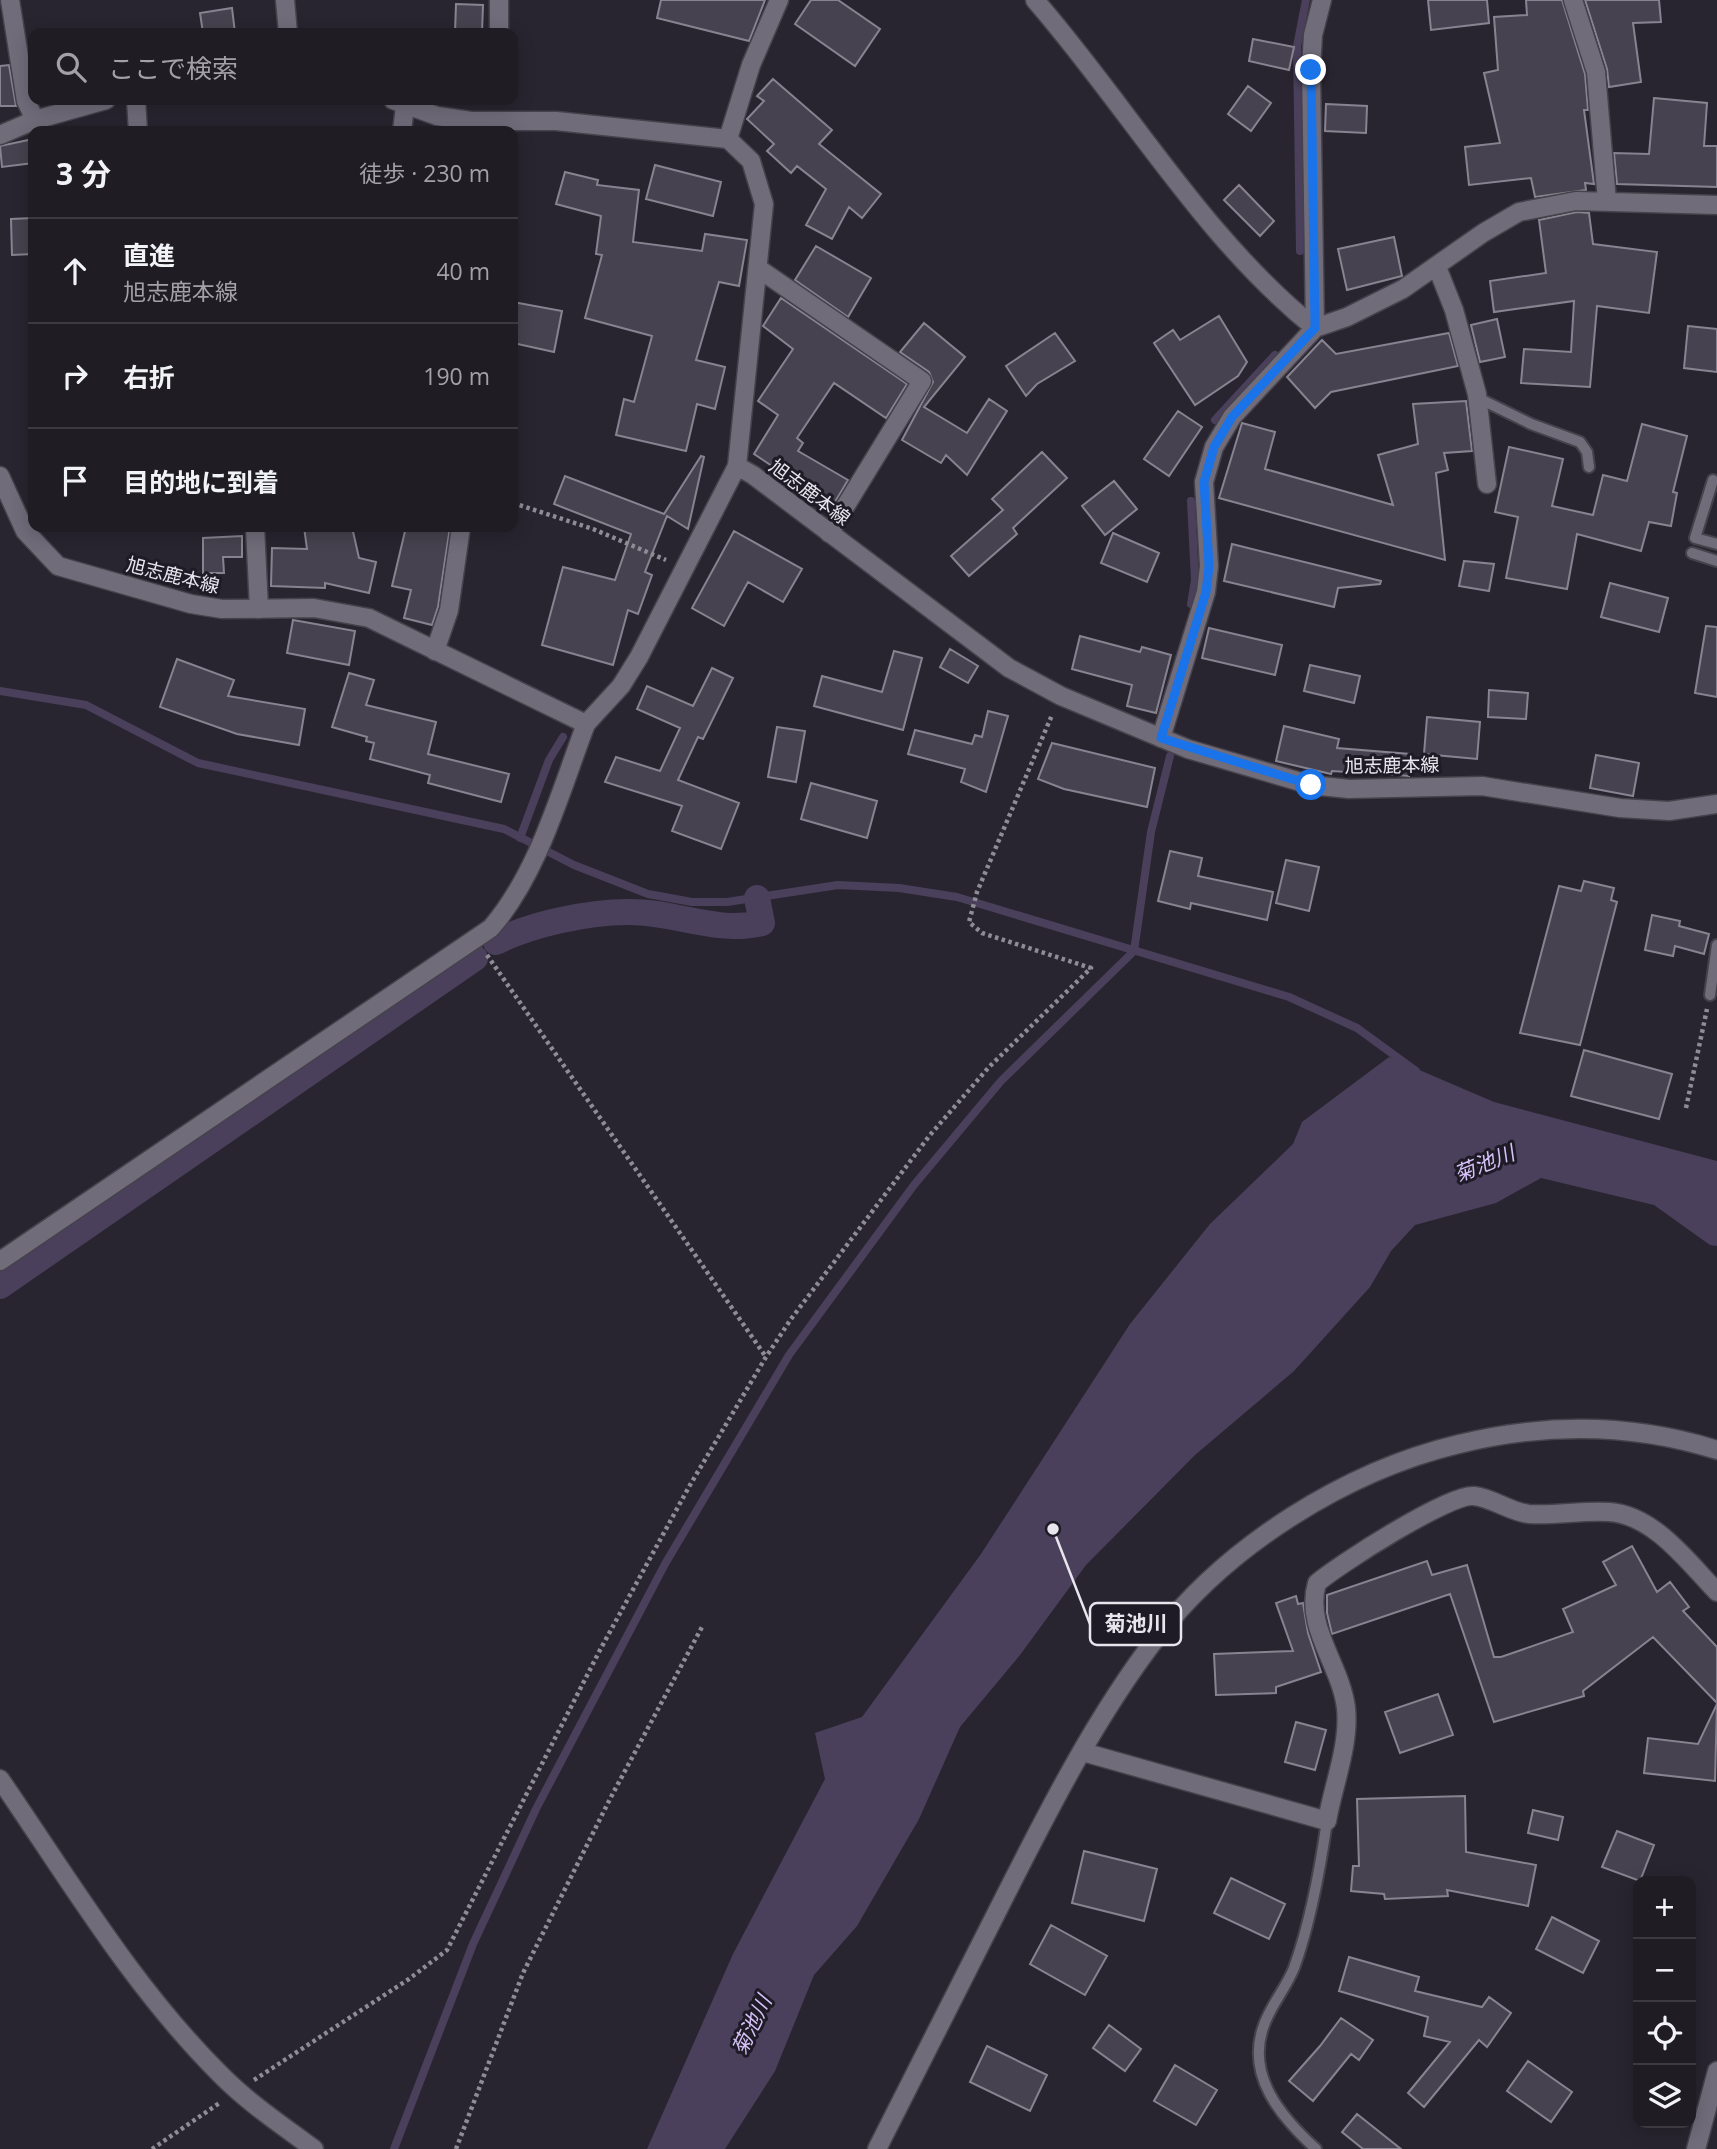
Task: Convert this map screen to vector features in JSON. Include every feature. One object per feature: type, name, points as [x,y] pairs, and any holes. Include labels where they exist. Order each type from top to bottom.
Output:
[{"type":"street","points":[[10,0],[28,101]]},
{"type":"street","points":[[285,0],[288,28]]},
{"type":"street","points":[[499,0],[499,28]]},
{"type":"street","points":[[729,139],[751,65],[779,0]]},
{"type":"street","points":[[1035,0],[1158,160],[1244,261],[1274,295],[1315,328]]},
{"type":"street","points":[[1315,328],[1311,70],[1312,35],[1322,0]]},
{"type":"street","points":[[1573,0],[1596,72],[1608,201]]},
{"type":"street","points":[[30,105],[35,120]]},
{"type":"street","points":[[0,135],[35,120],[88,105]]},
{"type":"street","points":[[136,105],[138,126]]},
{"type":"street","points":[[399,105],[401,126]]},
{"type":"street","points":[[406,105],[448,118],[642,129],[729,139],[751,161],[764,204],[760,269],[737,466]]},
{"type":"street","points":[[498,105],[498,119]]},
{"type":"street","points":[[1161,738],[1206,592],[1209,566],[1204,482],[1214,447],[1232,417],[1315,328],[1347,317],[1403,289],[1472,240],[1519,212],[1576,201],[1717,205]]},
{"type":"street","points":[[1437,267],[1454,310],[1478,398],[1487,484]]},
{"type":"street","points":[[760,269],[922,381],[829,533]]},
{"type":"street","name":"旭志鹿本線","points":[[0,476],[25,531],[58,566],[191,604],[222,609],[314,608],[369,618],[586,724],[621,686],[737,466],[753,475],[1009,668],[1061,696],[1161,738],[1224,760],[1311,785],[1349,789],[1470,786],[1620,808],[1670,811],[1717,804]]},
{"type":"street","points":[[255,532],[259,609]]},
{"type":"street","points":[[435,651],[449,610],[460,532]]},
{"type":"street","points":[[0,1261],[476,940],[506,910],[532,860],[586,724]]},
{"type":"street","points":[[877,2149],[1027,1853],[1083,1752],[1157,1636],[1231,1563],[1298,1512],[1367,1475],[1448,1446],[1530,1430],[1584,1428],[1643,1433],[1717,1450]]},
{"type":"street","points":[[1083,1752],[1326,1821],[1344,1739],[1346,1707],[1313,1612],[1317,1583],[1366,1549],[1464,1496],[1495,1501],[1527,1514],[1612,1512],[1644,1522],[1717,1592]]},
{"type":"street","points":[[0,1779],[141,1985],[181,2034],[237,2091],[314,2149]]},
{"type":"street","points":[[1696,2149],[1717,2071]]},
{"type":"lane","points":[[1478,398],[1531,424],[1580,442],[1587,452],[1588,467]]},
{"type":"lane","points":[[1713,480],[1695,538],[1717,544]]},
{"type":"lane","points":[[1692,553],[1717,561]]},
{"type":"lane","points":[[1710,995],[1717,945]]},
{"type":"lane","points":[[1317,2149],[1268,2094],[1257,2050],[1264,2023],[1283,1991],[1303,1940],[1319,1876],[1326,1821]]},
{"type":"lane","points":[[1297,2149],[1307,2140]]},
{"type":"path","points":[[518,505],[593,529],[683,568]]},
{"type":"path","points":[[152,2149],[409,1979],[447,1950],[600,1650],[690,1485],[766,1357],[791,1319],[930,1135],[989,1067],[1091,968],[982,933],[969,922],[977,892],[1061,696]]},
{"type":"path","points":[[476,940],[766,1357]]},
{"type":"path","points":[[1686,1108],[1710,995]]},
{"type":"path","points":[[456,2149],[523,1973],[611,1797],[702,1627]]},
{"type":"water","points":[[1389,1057],[1494,1102],[1717,1161],[1717,1246],[1710,1245],[1654,1205],[1541,1178],[1496,1203],[1415,1225],[1391,1251],[1370,1287],[1294,1371],[1195,1455],[1086,1565],[1020,1655],[960,1727],[919,1819],[857,1926],[814,1975],[775,2071],[725,2149],[647,2149],[733,1954],[825,1779],[815,1733],[862,1717],[981,1554],[1130,1324],[1210,1224],[1293,1144],[1302,1122]]},
{"type":"building","points":[[661,0],[765,0],[749,41],[657,18]]},
{"type":"building","points":[[811,0],[838,0],[880,29],[855,66],[795,24]]},
{"type":"building","points":[[1428,0],[1487,0],[1489,23],[1431,30]]},
{"type":"building","points":[[1526,0],[1562,0],[1585,74],[1588,110],[1584,110],[1594,184],[1585,183],[1586,190],[1535,197],[1531,178],[1469,185],[1465,147],[1500,143],[1484,73],[1498,70],[1494,17],[1527,15]]},
{"type":"building","points":[[1585,0],[1659,0],[1661,22],[1633,23],[1641,82],[1609,87],[1607,69]]},
{"type":"building","points":[[456,4],[483,5],[482,28],[455,28]]},
{"type":"building","points":[[232,8],[234,28],[202,28],[200,13]]},
{"type":"building","points":[[1253,39],[1294,47],[1289,70],[1249,61]]},
{"type":"building","points":[[9,65],[16,106],[0,106],[0,66]]},
{"type":"building","points":[[773,79],[832,130],[819,144],[881,194],[862,218],[849,207],[832,239],[806,225],[826,189],[797,166],[791,173],[767,151],[774,144],[747,119],[764,101],[757,96]]},
{"type":"building","points":[[1248,86],[1271,103],[1251,131],[1228,114]]},
{"type":"building","points":[[1654,98],[1707,103],[1704,146],[1717,146],[1717,187],[1617,184],[1614,153],[1649,154]]},
{"type":"building","points":[[1326,104],[1367,106],[1366,133],[1325,131]]},
{"type":"building","points":[[28,140],[28,164],[2,167],[0,146]]},
{"type":"building","points":[[655,165],[721,182],[713,216],[646,199]]},
{"type":"building","points":[[565,172],[598,180],[597,185],[639,190],[633,242],[702,251],[705,234],[747,240],[739,286],[719,282],[696,360],[725,367],[715,409],[697,404],[686,451],[616,435],[624,399],[634,402],[652,336],[585,318],[602,255],[596,254],[601,216],[556,204]]},
{"type":"building","points":[[1239,185],[1274,221],[1260,236],[1224,200]]},
{"type":"building","points":[[1577,212],[1589,213],[1593,244],[1657,252],[1649,313],[1597,306],[1590,387],[1521,383],[1524,349],[1571,352],[1574,301],[1494,312],[1490,281],[1546,273],[1539,220]]},
{"type":"building","points":[[28,218],[28,254],[12,255],[11,219]]},
{"type":"building","points":[[1394,237],[1402,276],[1347,290],[1338,249]]},
{"type":"building","points":[[816,246],[871,278],[848,317],[795,280]]},
{"type":"building","points":[[781,298],[907,384],[886,418],[834,383],[797,438],[803,443],[798,451],[848,480],[832,507],[791,484],[793,480],[754,454],[778,415],[758,401],[793,349],[763,326]]},
{"type":"building","points":[[518,303],[562,311],[554,352],[518,344]]},
{"type":"building","points":[[1219,316],[1247,362],[1238,376],[1195,405],[1154,343],[1173,330],[1180,340]]},
{"type":"building","points":[[1497,319],[1505,357],[1480,362],[1471,325]]},
{"type":"building","points":[[924,323],[965,357],[924,407],[967,433],[989,399],[1007,411],[967,475],[946,455],[941,463],[902,440],[933,382],[929,372],[900,352]]},
{"type":"building","points":[[1688,326],[1717,329],[1717,372],[1684,368]]},
{"type":"building","points":[[1055,333],[1075,361],[1037,384],[1026,396],[1006,366]]},
{"type":"building","points":[[1449,333],[1458,366],[1331,392],[1315,408],[1287,377],[1322,340],[1336,354]]},
{"type":"building","points":[[1466,401],[1472,451],[1444,453],[1448,470],[1436,473],[1445,560],[1219,498],[1242,423],[1275,432],[1265,469],[1393,505],[1378,455],[1418,444],[1413,404]]},
{"type":"building","points":[[1178,411],[1202,427],[1169,476],[1144,459]]},
{"type":"building","points":[[1642,424],[1687,436],[1673,492],[1677,493],[1671,526],[1649,522],[1641,551],[1577,534],[1567,589],[1506,578],[1518,517],[1495,512],[1509,447],[1563,459],[1552,506],[1593,515],[1603,475],[1627,481]]},
{"type":"building","points":[[1042,452],[1067,478],[1013,528],[1017,534],[969,576],[951,556],[1003,510],[992,499]]},
{"type":"building","points":[[701,456],[704,457],[688,529],[667,516],[645,572],[652,575],[638,614],[628,610],[613,665],[542,645],[563,567],[615,580],[631,534],[554,504],[565,476],[664,514]]},
{"type":"building","points":[[1114,481],[1137,509],[1105,535],[1082,506]]},
{"type":"building","points":[[734,531],[802,569],[783,602],[748,582],[724,626],[692,608]]},
{"type":"building","points":[[305,532],[353,532],[359,558],[376,562],[369,593],[325,583],[325,588],[271,586],[272,548],[307,549]]},
{"type":"building","points":[[405,532],[449,532],[438,607],[432,625],[404,618],[411,590],[392,586]]},
{"type":"building","points":[[1113,533],[1159,553],[1147,582],[1101,563]]},
{"type":"building","points":[[242,536],[242,557],[223,557],[224,573],[203,573],[203,538]]},
{"type":"building","points":[[1232,544],[1381,581],[1380,584],[1338,588],[1334,607],[1224,581]]},
{"type":"building","points":[[1464,561],[1494,564],[1489,591],[1459,586]]},
{"type":"building","points":[[1610,583],[1668,598],[1659,632],[1601,617]]},
{"type":"building","points":[[293,620],[355,631],[349,665],[287,653]]},
{"type":"building","points":[[1706,626],[1717,627],[1717,697],[1695,693]]},
{"type":"building","points":[[1209,628],[1282,645],[1275,675],[1202,658]]},
{"type":"building","points":[[1080,636],[1140,652],[1142,647],[1171,655],[1156,713],[1127,706],[1132,685],[1072,669]]},
{"type":"building","points":[[950,649],[978,666],[968,683],[940,667]]},
{"type":"building","points":[[894,651],[922,658],[903,730],[814,706],[822,676],[882,692]]},
{"type":"building","points":[[177,659],[234,680],[228,696],[305,709],[299,745],[237,734],[160,707]]},
{"type":"building","points":[[1310,665],[1360,676],[1354,703],[1304,691]]},
{"type":"building","points":[[712,668],[733,678],[703,739],[698,737],[678,780],[739,803],[721,849],[672,831],[682,806],[605,782],[616,757],[660,771],[680,728],[637,709],[647,686],[693,706]]},
{"type":"building","points":[[349,673],[374,680],[366,705],[436,722],[428,754],[509,774],[501,802],[428,783],[430,775],[370,759],[374,743],[366,741],[367,737],[332,727]]},
{"type":"building","points":[[1489,690],[1528,693],[1526,719],[1488,717]]},
{"type":"building","points":[[988,711],[1008,716],[986,792],[961,782],[965,769],[908,754],[915,730],[972,744],[975,735],[982,737]]},
{"type":"building","points":[[1427,717],[1480,722],[1477,759],[1424,754]]},
{"type":"building","points":[[1284,726],[1339,739],[1337,748],[1410,754],[1409,776],[1332,771],[1331,774],[1276,761]]},
{"type":"building","points":[[777,727],[805,731],[796,782],[768,777]]},
{"type":"building","points":[[1052,743],[1155,768],[1147,807],[1064,789],[1038,779]]},
{"type":"building","points":[[1596,755],[1639,763],[1633,796],[1590,788]]},
{"type":"building","points":[[811,783],[877,801],[867,838],[801,819]]},
{"type":"building","points":[[1170,851],[1202,858],[1198,876],[1273,892],[1267,920],[1191,903],[1190,909],[1158,901]]},
{"type":"building","points":[[1286,860],[1319,867],[1309,911],[1276,903]]},
{"type":"building","points":[[1584,881],[1614,888],[1611,900],[1617,902],[1580,1045],[1520,1033],[1559,886],[1581,891]]},
{"type":"building","points":[[1652,915],[1680,921],[1679,926],[1709,934],[1704,954],[1675,946],[1673,956],[1645,950]]},
{"type":"building","points":[[1584,1050],[1672,1074],[1659,1119],[1571,1096]]},
{"type":"building","points":[[1632,1546],[1657,1592],[1670,1582],[1689,1607],[1683,1611],[1717,1647],[1717,1703],[1653,1637],[1583,1691],[1584,1696],[1494,1722],[1450,1594],[1332,1634],[1327,1613],[1327,1595],[1427,1561],[1432,1575],[1467,1565],[1494,1657],[1501,1657],[1573,1632],[1563,1609],[1616,1585],[1603,1562]]},
{"type":"building","points":[[1296,1596],[1298,1604],[1303,1603],[1308,1633],[1321,1672],[1276,1687],[1276,1693],[1216,1695],[1214,1654],[1293,1651],[1276,1603]]},
{"type":"building","points":[[1438,1694],[1453,1735],[1400,1753],[1385,1712]]},
{"type":"building","points":[[1717,1704],[1715,1781],[1644,1773],[1648,1738],[1698,1744]]},
{"type":"building","points":[[1296,1722],[1326,1730],[1315,1770],[1285,1762]]},
{"type":"building","points":[[1465,1796],[1466,1852],[1536,1865],[1528,1906],[1447,1890],[1448,1896],[1385,1899],[1384,1894],[1351,1891],[1353,1866],[1359,1866],[1357,1799]]},
{"type":"building","points":[[1533,1810],[1563,1817],[1558,1840],[1528,1833]]},
{"type":"building","points":[[1617,1831],[1654,1845],[1642,1876],[1633,1876],[1633,1878],[1602,1867]]},
{"type":"building","points":[[1084,1851],[1157,1869],[1144,1921],[1072,1903]]},
{"type":"building","points":[[1231,1878],[1285,1904],[1269,1939],[1214,1913]]},
{"type":"building","points":[[1552,1917],[1599,1941],[1583,1973],[1536,1949]]},
{"type":"building","points":[[1051,1925],[1107,1956],[1085,1995],[1030,1964]]},
{"type":"building","points":[[1349,1957],[1419,1977],[1415,1991],[1482,2007],[1489,1997],[1511,2013],[1487,2047],[1479,2040],[1424,2107],[1408,2093],[1450,2042],[1424,2036],[1428,2017],[1339,1991]]},
{"type":"building","points":[[1341,2018],[1373,2040],[1359,2060],[1351,2054],[1313,2101],[1289,2081]]},
{"type":"building","points":[[1109,2025],[1141,2049],[1125,2071],[1093,2048]]},
{"type":"building","points":[[987,2046],[1047,2075],[1030,2111],[970,2082]]},
{"type":"building","points":[[1528,2061],[1572,2092],[1551,2122],[1507,2091]]},
{"type":"building","points":[[1175,2065],[1217,2090],[1196,2125],[1154,2101]]},
{"type":"building","points":[[1357,2114],[1401,2149],[1363,2149],[1342,2132]]},
{"type":"waterway","points":[[1300,251],[1297,46],[1306,0]]},
{"type":"waterway","points":[[1215,420],[1275,355]]},
{"type":"waterway","points":[[1191,501],[1195,580],[1191,604]]},
{"type":"waterway","points":[[0,691],[86,705],[198,763],[504,829],[574,865],[648,894],[692,902],[727,902],[838,885],[899,888],[957,897],[1289,997],[1357,1028],[1416,1071]]},
{"type":"waterway","points":[[520,838],[549,760],[563,737]]},
{"type":"waterway","points":[[394,2149],[473,1944],[536,1809],[665,1564],[789,1355],[914,1185],[1001,1081],[1134,951],[1151,832],[1170,756]]},
{"type":"waterway","points":[[496,942],[543,925],[612,913],[645,913],[711,924],[745,926],[762,923],[757,898]]},
{"type":"waterway","points":[[0,1286],[475,958]]},
{"type":"place","name":"菊池川","points":[[1053,1529]]},
{"type":"route","points":[[1311,70],[1315,328],[1232,417],[1214,447],[1204,482],[1209,566],[1206,592],[1161,738],[1282,779],[1311,785]]}]
